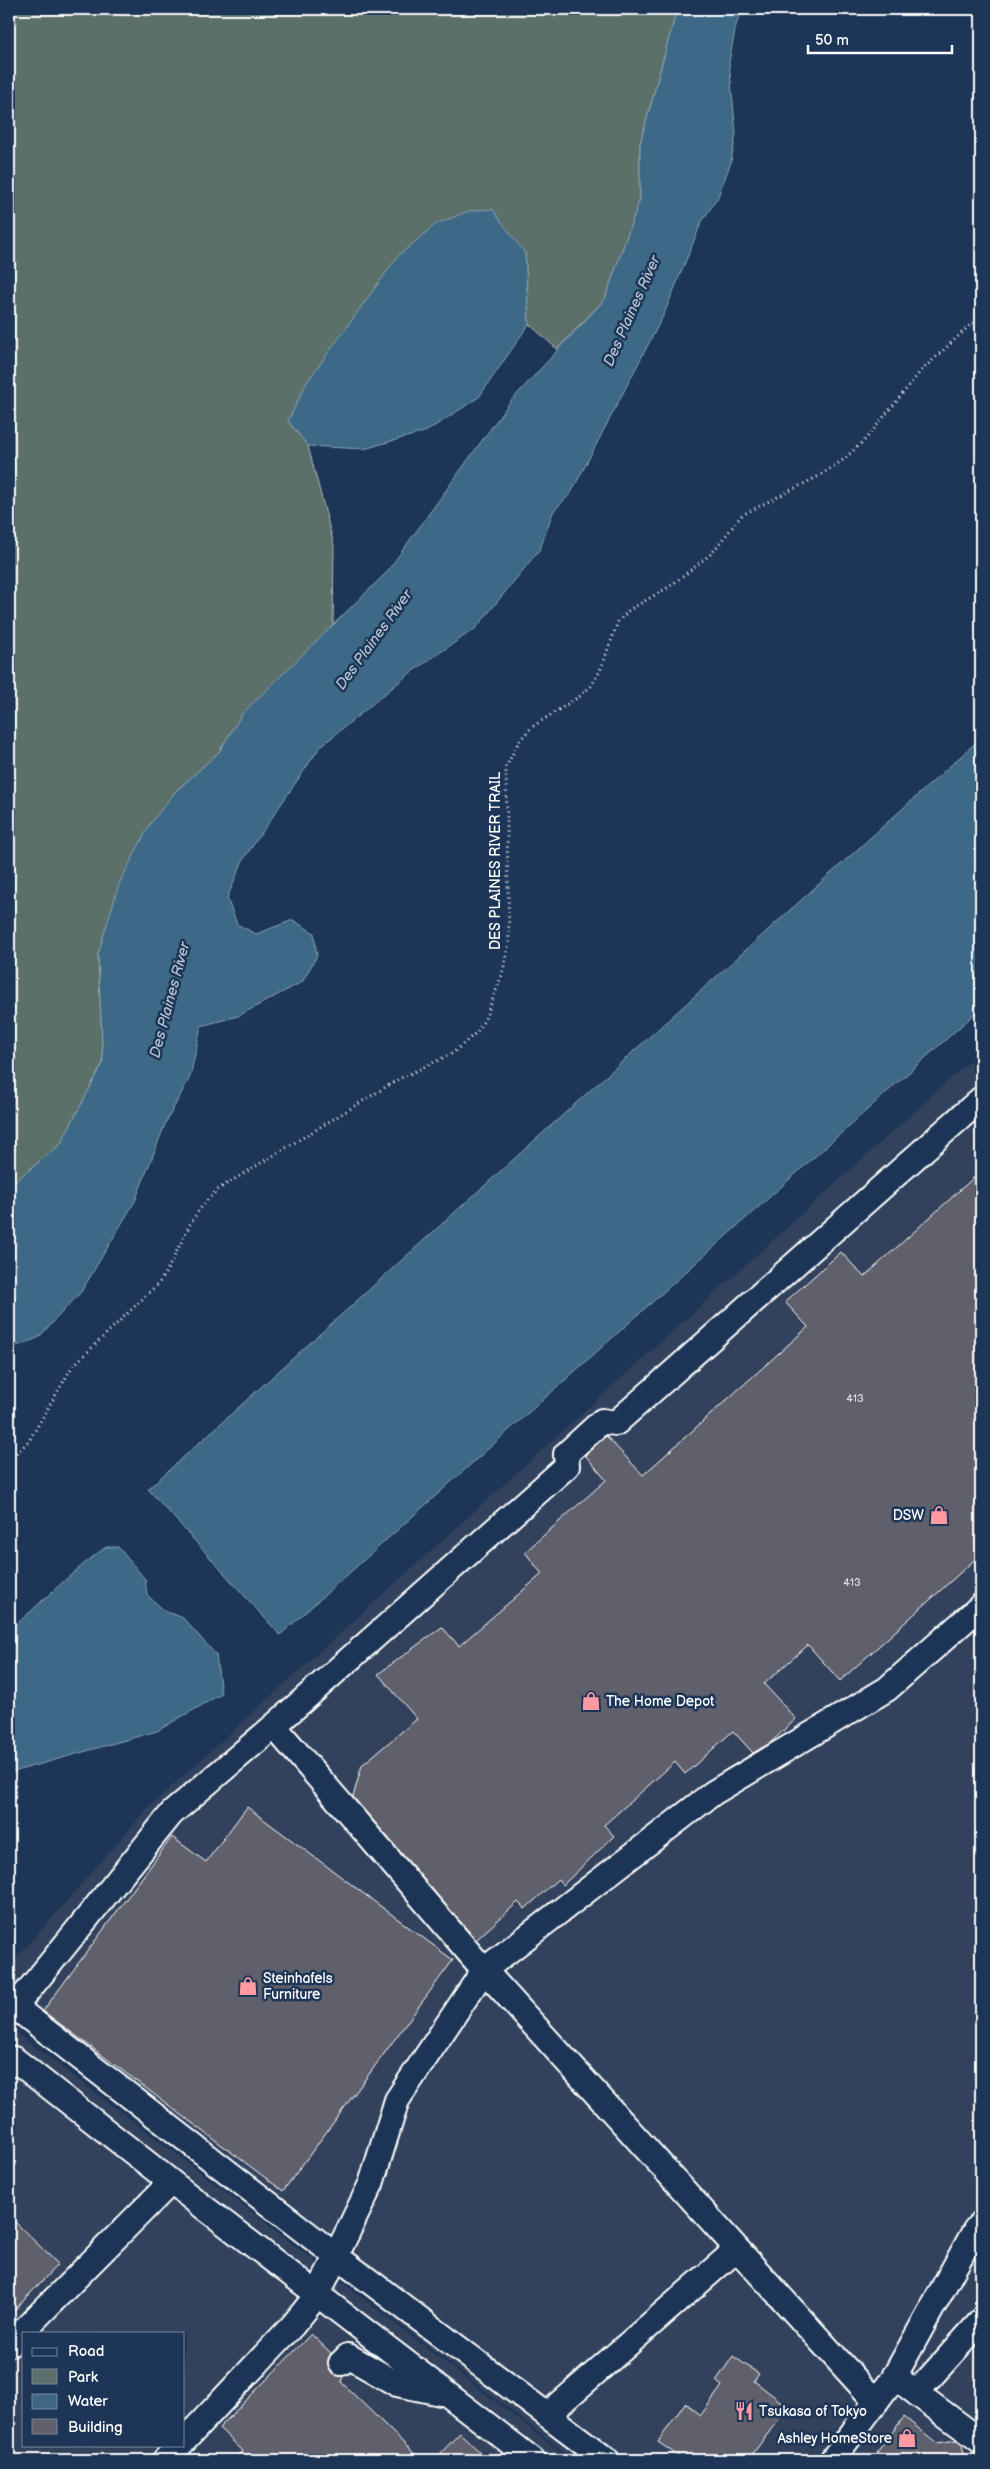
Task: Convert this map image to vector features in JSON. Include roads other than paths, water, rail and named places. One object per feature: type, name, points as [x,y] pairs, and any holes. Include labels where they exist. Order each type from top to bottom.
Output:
[{"type":"lane","points":[[607,2460],[336,2256],[15,2007],[172,1813],[274,1726],[567,1466],[566,1454],[602,1421],[616,1423],[981,1100]]},
{"type":"lane","points":[[185,2441],[287,2332],[318,2294],[371,2184],[397,2100],[484,1970],[713,1793],[887,1689],[981,1606]]},
{"type":"lane","points":[[274,1726],[484,1970],[876,2402]]},
{"type":"lane","points":[[9,2065],[14,2059],[533,2460]]},
{"type":"lane","points":[[9,2345],[172,2182]]},
{"type":"lane","points":[[832,2460],[894,2376],[975,2230],[981,2223]]},
{"type":"lane","points":[[547,2415],[736,2249]]},
{"type":"lane","points":[[916,2393],[981,2321]]},
{"type":"lane","points":[[341,2363],[348,2356],[397,2384],[447,2394]]},
{"type":"lane","points":[[894,2376],[981,2441]]},
{"type":"lane","points":[[165,2460],[179,2446]]},
{"type":"water","name":"Des Plaines River","points":[[677,9],[742,9],[736,25],[729,62],[736,134],[731,162],[717,199],[702,221],[664,314],[571,493],[553,512],[540,549],[476,628],[410,673],[320,747],[243,860],[227,898],[237,924],[256,934],[293,920],[314,933],[317,956],[302,982],[238,1016],[201,1026],[190,1077],[166,1122],[135,1201],[81,1292],[38,1338],[9,1349],[9,1186],[60,1145],[103,1063],[98,954],[119,884],[150,824],[175,792],[219,752],[242,714],[386,573],[510,402],[605,299],[640,199],[640,144]]},
{"type":"water","points":[[492,209],[525,253],[529,324],[479,397],[427,431],[364,449],[308,446],[288,421],[307,382],[398,256],[436,224],[469,211]]},
{"type":"water","points":[[981,738],[981,1008],[280,1635],[148,1489]]},
{"type":"water","points":[[106,1547],[118,1547],[145,1579],[147,1595],[165,1611],[183,1618],[216,1655],[221,1694],[157,1731],[9,1773],[9,1631],[68,1577]]},
{"type":"place","name":"DSW","points":[[939,1515]]},
{"type":"place","name":"The Home Depot","points":[[591,1701]]},
{"type":"place","name":"Steinhafels Furniture","points":[[248,1986]]},
{"type":"place","name":"Tsukasa of Tokyo","points":[[744,2411]]},
{"type":"place","name":"Ashley HomeStore","points":[[907,2438]]}]
